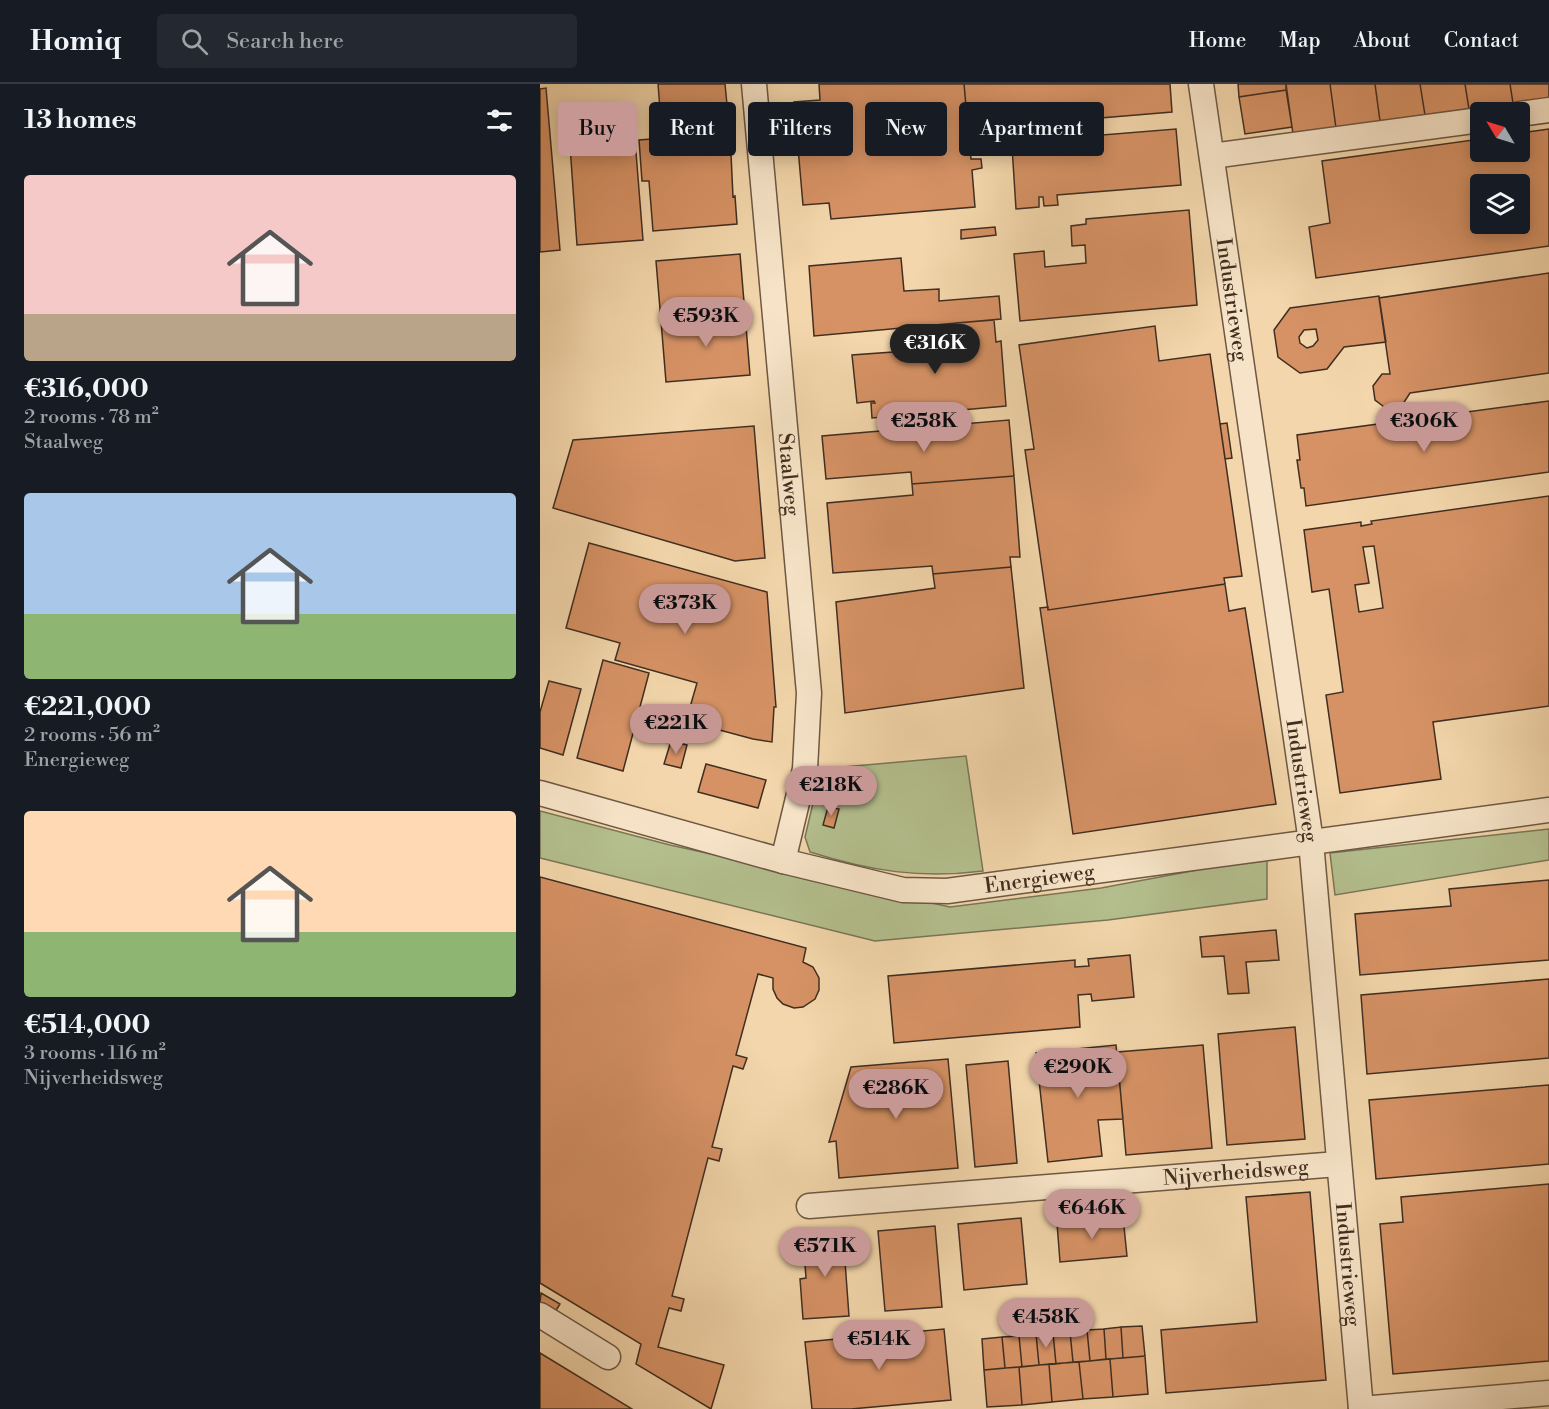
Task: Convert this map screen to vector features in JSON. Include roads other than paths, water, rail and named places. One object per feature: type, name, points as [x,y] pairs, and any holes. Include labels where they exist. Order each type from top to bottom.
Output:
[{"type":"street","name":"Staalweg","points":[[754,84],[809,693],[805,769],[783,861]]},
{"type":"street","name":"Industrieweg","points":[[1201,84],[1311,842],[1361,1409]]},
{"type":"street","points":[[1530,113],[1549,110]]},
{"type":"street","points":[[1212,156],[1470,121]]},
{"type":"street","name":"Energieweg","points":[[540,793],[783,861],[903,890],[947,891],[1549,810]]},
{"type":"street","name":"Nijverheidsweg","points":[[809,1206],[1338,1164]]},
{"type":"street","points":[[540,1315],[608,1357]]},
{"type":"street","points":[[1361,1409],[1549,1392]]}]
